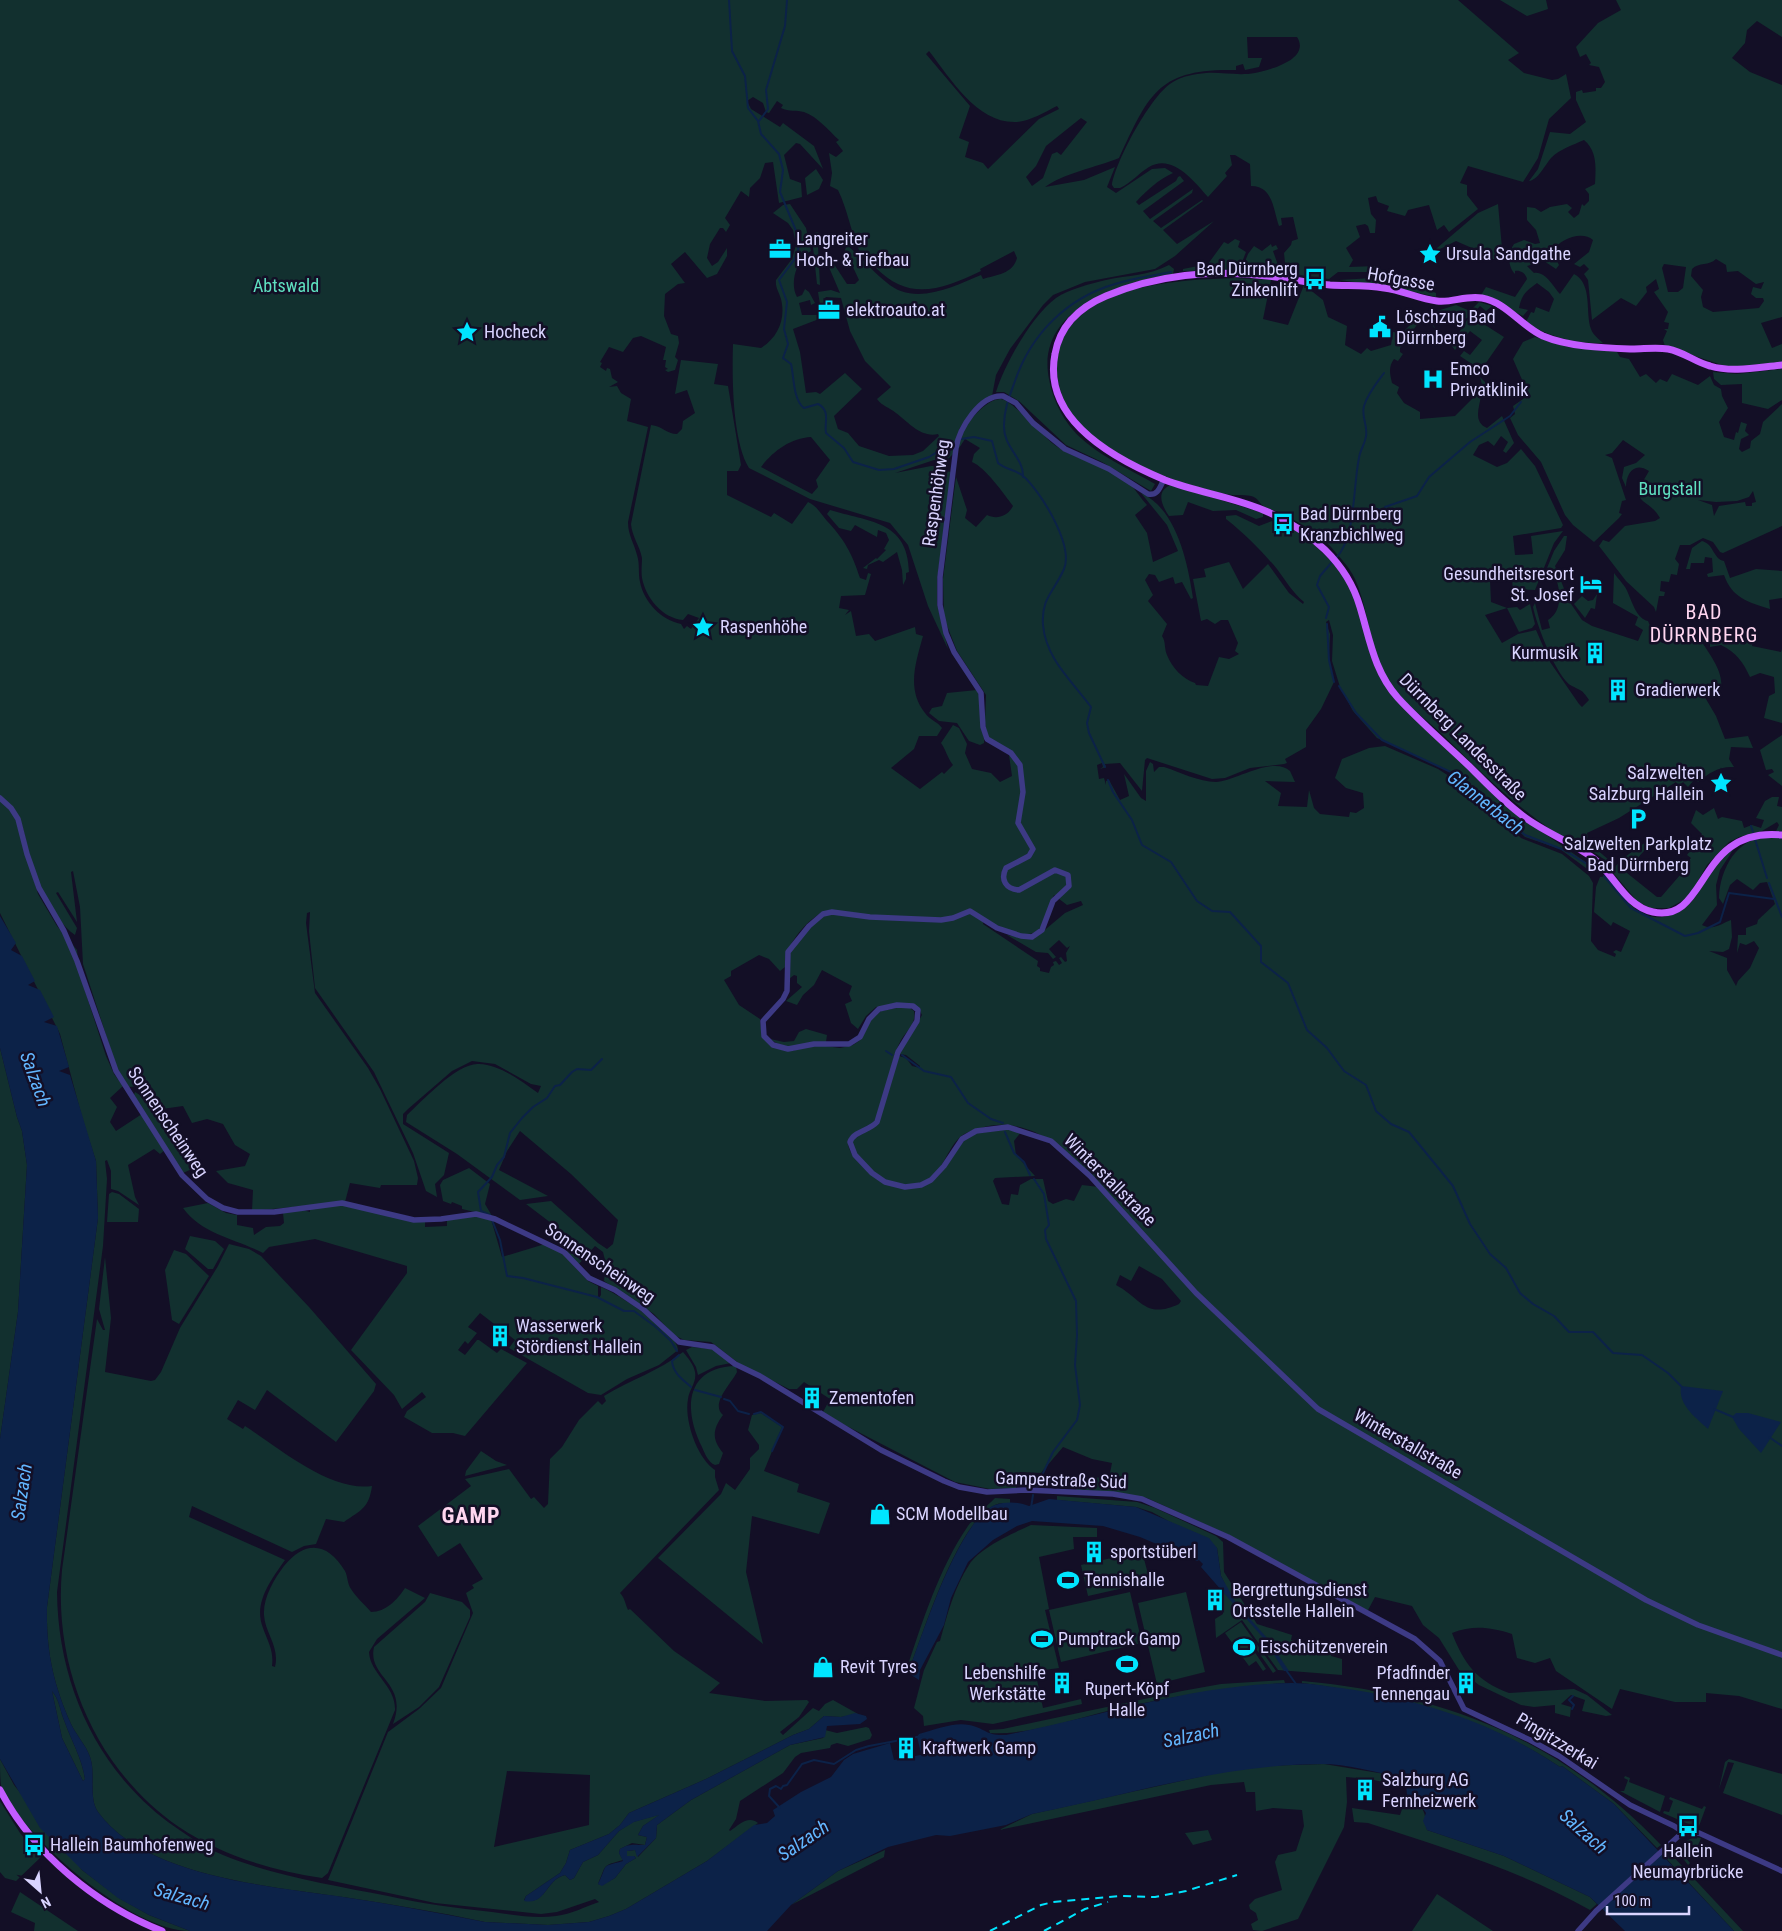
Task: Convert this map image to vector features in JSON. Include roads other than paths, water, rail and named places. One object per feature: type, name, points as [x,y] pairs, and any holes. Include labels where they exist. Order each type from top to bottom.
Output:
[{"type":"main road","name":"Hofgasse","points":[[1178,276],[1246,274],[1332,285],[1381,287],[1439,301],[1481,297],[1496,303],[1537,333],[1557,341],[1620,348],[1667,349],[1710,367],[1725,370],[1782,365]]},
{"type":"main road","name":"Dürrnberg Landesstraße","points":[[1178,276],[1114,293],[1086,307],[1069,321],[1062,332],[1053,363],[1055,381],[1060,399],[1072,419],[1091,439],[1121,459],[1164,479],[1250,504],[1284,520],[1310,536],[1334,559],[1355,591],[1372,652],[1384,678],[1399,698],[1513,808],[1537,826],[1593,858],[1639,906],[1655,912],[1673,911],[1690,900],[1716,859],[1734,843],[1756,835],[1782,836]]},
{"type":"main road","points":[[0,1790],[36,1841],[70,1875],[112,1906],[162,1931]]},
{"type":"street","name":"Raspenhöhweg","points":[[989,742],[983,727],[981,694],[960,664],[946,633],[940,594],[958,436],[979,407],[995,397],[1009,399],[1065,449],[1109,469],[1148,494],[1158,492],[1164,479]]},
{"type":"street","name":"Winterstallstraße","points":[[989,742],[1011,753],[1020,765],[1023,792],[1018,823],[1033,849],[1029,856],[1006,868],[1003,876],[1006,885],[1014,890],[1024,889],[1055,870],[1065,872],[1070,878],[1069,886],[1053,901],[1042,930],[1032,936],[1013,934],[992,926],[970,911],[953,918],[941,920],[825,913],[814,920],[790,948],[787,959],[788,986],[786,995],[762,1023],[763,1032],[769,1041],[782,1049],[792,1049],[814,1044],[840,1045],[853,1042],[862,1034],[872,1015],[884,1008],[904,1004],[913,1006],[918,1010],[917,1021],[898,1052],[877,1122],[851,1140],[851,1148],[862,1163],[885,1182],[898,1186],[915,1187],[926,1183],[936,1176],[958,1143],[976,1131],[1011,1127],[1051,1141],[1090,1176],[1196,1293],[1318,1409],[1646,1600],[1698,1625],[1782,1655]]},
{"type":"street","name":"Sonnenscheinweg","points":[[0,798],[11,808],[18,819],[27,854],[39,888],[64,932],[77,961],[116,1071],[182,1176],[206,1199],[223,1208],[247,1213],[280,1212],[342,1203],[414,1220],[441,1219],[476,1214],[489,1217],[540,1239],[564,1252],[589,1278],[615,1290],[648,1313],[684,1344]]},
{"type":"street","name":"Gamperstraße Süd","points":[[684,1344],[704,1344],[713,1347],[735,1364],[765,1379],[881,1450],[959,1487],[987,1492],[1026,1490],[1122,1495],[1142,1499],[1228,1537],[1422,1645],[1440,1661],[1464,1709]]},
{"type":"street","name":"Pingitzzerkai","points":[[1464,1709],[1513,1731],[1559,1756],[1630,1805],[1683,1832]]},
{"type":"street","points":[[1578,1931],[1596,1911],[1683,1832],[1699,1833],[1782,1871]]},
{"type":"water","name":"Salzach","points":[[0,916],[16,943],[11,950],[22,956],[35,981],[28,985],[40,990],[54,1017],[44,1022],[57,1026],[69,1067],[59,1071],[70,1075],[96,1161],[98,1218],[47,1607],[49,1652],[55,1681],[65,1709],[92,1763],[93,1800],[95,1806],[98,1812],[119,1834],[146,1851],[177,1865],[210,1875],[485,1922],[548,1925],[589,1922],[626,1909],[707,1861],[754,1825],[767,1823],[775,1816],[773,1810],[801,1792],[831,1777],[844,1760],[853,1754],[890,1743],[894,1760],[952,1749],[921,1753],[917,1737],[919,1734],[950,1725],[969,1725],[990,1733],[1006,1735],[1184,1695],[1256,1685],[1298,1683],[1370,1693],[1427,1706],[1483,1726],[1535,1751],[1560,1767],[1562,1766],[1614,1804],[1734,1931],[1625,1931],[1590,1897],[1504,1856],[1427,1830],[1423,1821],[1426,1813],[1422,1807],[1407,1795],[1406,1784],[1397,1776],[1331,1764],[1285,1765],[1212,1775],[1032,1814],[1006,1825],[950,1836],[936,1835],[888,1847],[838,1871],[791,1905],[767,1931],[190,1931],[149,1915],[118,1898],[82,1870],[40,1828],[0,1759],[0,1439],[18,1312],[27,1165],[22,1131],[0,1048]],"holes":[[[52,1691],[76,1749],[85,1779],[83,1781],[62,1738]]]},
{"type":"water","points":[[1681,1386],[1723,1391],[1708,1429],[1688,1410],[1682,1399]]},
{"type":"water","points":[[1736,1413],[1748,1413],[1781,1422],[1761,1453],[1739,1429],[1732,1417]]},
{"type":"water","points":[[1049,1499],[1136,1507],[1209,1538],[1217,1548],[1221,1576],[1236,1603],[1267,1638],[1289,1671],[1284,1671],[1265,1640],[1201,1567],[1203,1564],[1199,1560],[1197,1561],[1140,1537],[1103,1526],[1032,1521],[1017,1526],[993,1540],[968,1562],[951,1598],[944,1625],[920,1670],[919,1680],[908,1673],[943,1580],[968,1532],[982,1515],[995,1505],[1013,1502],[1029,1506]]},
{"type":"water","points":[[855,1713],[866,1716],[867,1719],[860,1724],[827,1726],[825,1737],[790,1745],[691,1800],[657,1825],[656,1838],[637,1857],[635,1850],[627,1851],[627,1856],[634,1856],[636,1858],[626,1864],[615,1878],[602,1886],[598,1884],[606,1867],[623,1861],[619,1853],[620,1849],[629,1845],[645,1845],[647,1837],[638,1835],[643,1826],[659,1815],[634,1822],[619,1831],[598,1855],[583,1862],[574,1878],[570,1880],[565,1875],[559,1877],[537,1900],[524,1901],[526,1896],[560,1873],[566,1863],[570,1850],[609,1834],[620,1825],[629,1813],[706,1779],[793,1735],[809,1729],[824,1716],[841,1717]]},
{"type":"waterway","points":[[729,0],[732,51],[745,76],[748,108],[758,121],[761,134],[779,154],[783,170],[780,192],[799,238],[798,251],[794,260],[779,280],[787,302],[784,329],[788,344],[783,358],[791,364],[794,388],[800,404],[804,408],[818,404],[822,407],[826,413],[826,433],[844,448],[853,462],[879,470],[894,469],[929,457],[952,443]]},
{"type":"waterway","points":[[759,121],[768,109],[766,90],[785,26],[787,0]]},
{"type":"waterway","points":[[1023,477],[1020,464],[1007,440],[1004,419],[1009,397],[1022,364],[1041,333],[1066,308],[1098,290],[1129,280],[1171,272]]},
{"type":"waterway","name":"Glannerbach","points":[[1336,558],[1347,538],[1353,511],[1357,469],[1360,452],[1366,436],[1363,414],[1364,406],[1370,393],[1384,373]]},
{"type":"waterway","points":[[1385,507],[1417,496],[1429,477],[1470,442],[1510,416],[1521,402]]},
{"type":"waterway","points":[[961,439],[974,437],[992,441],[998,463],[1022,475],[1038,493],[1054,519],[1064,546],[1066,559],[1064,569],[1044,608],[1043,625],[1045,637],[1054,659],[1091,707],[1087,723],[1089,733],[1105,767]]},
{"type":"waterway","points":[[1351,516],[1379,509]]},
{"type":"waterway","name":"Glannerbach","points":[[1326,618],[1329,607],[1317,585],[1320,576],[1332,562]]},
{"type":"waterway","name":"Glannerbach","points":[[1327,624],[1329,660],[1334,682]]},
{"type":"waterway","name":"Glannerbach","points":[[1339,686],[1356,713],[1382,740],[1455,774],[1525,835],[1564,850],[1597,870]]},
{"type":"waterway","points":[[1108,780],[1113,792],[1132,820],[1142,845],[1171,862],[1197,901],[1212,911],[1230,912],[1261,946],[1261,962],[1288,983],[1307,1030],[1327,1048],[1344,1071],[1366,1085],[1376,1111],[1391,1124],[1409,1132],[1453,1186],[1470,1224],[1490,1254],[1506,1268],[1520,1293],[1533,1304],[1554,1316],[1569,1332],[1593,1332],[1613,1353],[1642,1355],[1668,1373],[1682,1387]]},
{"type":"waterway","points":[[1751,826],[1753,832]]},
{"type":"waterway","points":[[1755,839],[1767,878]]},
{"type":"waterway","name":"Glannerbach","points":[[1604,876],[1631,908],[1685,936],[1698,933],[1720,922],[1729,893],[1774,899]]},
{"type":"waterway","name":"Glannerbach","points":[[1769,883],[1782,917]]},
{"type":"waterway","points":[[886,1051],[892,1055]]},
{"type":"waterway","points":[[902,1055],[924,1071],[951,1077],[968,1103],[991,1119],[1003,1123]]},
{"type":"waterway","points":[[490,1215],[481,1211],[478,1192],[492,1177],[497,1165],[504,1157],[510,1133],[533,1107],[547,1098],[555,1086],[560,1085],[572,1072],[577,1069],[591,1070],[602,1059]]},
{"type":"waterway","points":[[1005,1132],[1014,1153],[1024,1162],[1030,1175]]},
{"type":"waterway","points":[[1034,1179],[1044,1194],[1049,1225],[1045,1230],[1046,1239],[1076,1301],[1077,1335],[1075,1365],[1080,1405],[1077,1420],[1053,1452],[1037,1486]]},
{"type":"waterway","points":[[492,1220],[500,1240],[507,1276],[523,1278],[597,1297],[624,1311],[634,1311],[656,1327],[671,1341],[677,1351]]},
{"type":"waterway","points":[[679,1355],[672,1361],[674,1369],[678,1376],[691,1387]]},
{"type":"waterway","points":[[695,1390],[721,1397]]},
{"type":"waterway","points":[[724,1399],[730,1401],[738,1411],[749,1414]]},
{"type":"waterway","points":[[1714,1409],[1733,1417]]},
{"type":"waterway","points":[[754,1414],[761,1412],[783,1427],[772,1451]]},
{"type":"waterway","points":[[1769,1437],[1782,1446]]},
{"type":"waterway","points":[[1031,1508],[1033,1495]]},
{"type":"waterway","points":[[1286,1670],[1296,1684]]},
{"type":"waterway","points":[[1572,1709],[1574,1705],[1569,1700],[1573,1696]]},
{"type":"waterway","points":[[780,1808],[769,1796],[770,1789],[776,1786],[781,1789],[787,1785],[802,1764],[814,1760],[834,1764],[856,1750],[922,1736]]},
{"type":"railway","points":[[990,1931],[1041,1905],[1053,1902],[1121,1896],[1155,1897],[1186,1891],[1237,1875]]},
{"type":"railway","points":[[1044,1931],[1085,1909],[1108,1902]]},
{"type":"place","name":"Langreiter Hoch- & Tiefbau","points":[[780,249]]},
{"type":"place","name":"Ursula Sandgathe","points":[[1430,254]]},
{"type":"place","name":"Bad Dürrnberg Zinkenlift","points":[[1315,279]]},
{"type":"place","name":"elektroauto.at","points":[[829,310]]},
{"type":"place","name":"Löschzug Bad Dürrnberg","points":[[1380,327]]},
{"type":"place","name":"Hocheck","points":[[467,332]]},
{"type":"place","name":"Emco Privatklinik","points":[[1433,379]]},
{"type":"place","name":"Bad Dürrnberg Kranzbichlweg","points":[[1283,524]]},
{"type":"place","name":"Gesundheitsresort St. Josef","points":[[1591,584]]},
{"type":"place","name":"Raspenhöhe","points":[[703,627]]},
{"type":"place","name":"Kurmusik","points":[[1595,653]]},
{"type":"place","name":"Gradierwerk","points":[[1618,690]]},
{"type":"place","name":"Salzwelten Salzburg Hallein","points":[[1721,783]]},
{"type":"place","name":"Salzwelten Parkplatz Bad Dürrnberg","points":[[1638,819]]},
{"type":"place","name":"Wasserwerk Stördienst Hallein","points":[[500,1336]]},
{"type":"place","name":"Zementofen","points":[[812,1398]]},
{"type":"place","name":"SCM Modellbau","points":[[880,1514]]},
{"type":"place","name":"sportstüberl","points":[[1094,1552]]},
{"type":"place","name":"Tennishalle","points":[[1068,1580]]},
{"type":"place","name":"Bergrettungsdienst Ortsstelle Hallein","points":[[1215,1600]]},
{"type":"place","name":"Pumptrack Gamp","points":[[1042,1639]]},
{"type":"place","name":"Eisschützenverein","points":[[1244,1647]]},
{"type":"place","name":"Rupert-Köpf Halle","points":[[1127,1664]]},
{"type":"place","name":"Revit Tyres","points":[[823,1667]]},
{"type":"place","name":"Lebenshilfe Werkstätte","points":[[1062,1683]]},
{"type":"place","name":"Pfadfinder Tennengau","points":[[1466,1683]]},
{"type":"place","name":"Kraftwerk Gamp","points":[[906,1748]]},
{"type":"place","name":"Salzburg AG Fernheizwerk","points":[[1365,1790]]},
{"type":"place","name":"Hallein Neumayrbrücke","points":[[1688,1826]]},
{"type":"place","name":"Hallein Baumhofenweg","points":[[34,1845]]},
{"type":"district","name":"BAD DÜRRNBERG","points":[[1704,624]]},
{"type":"district","name":"GAMP","points":[[471,1515]]},
{"type":"park label","name":"Abtswald","points":[[286,286]]},
{"type":"park label","name":"Burgstall","points":[[1670,489]]}]
